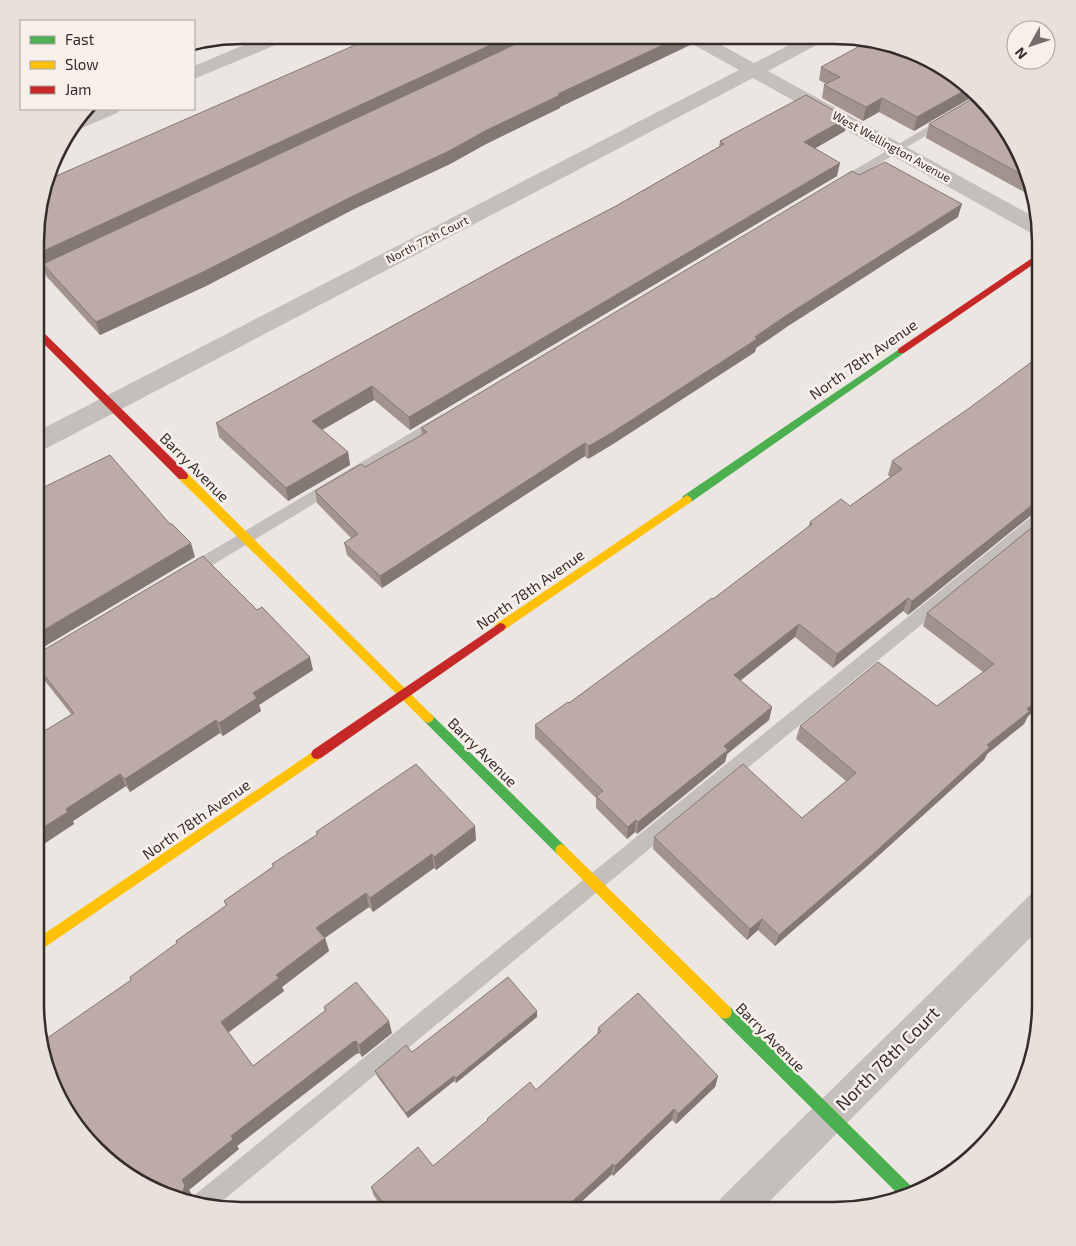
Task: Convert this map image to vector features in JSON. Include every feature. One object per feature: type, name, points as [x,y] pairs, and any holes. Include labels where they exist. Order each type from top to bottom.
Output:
[{"type":"street","points":[[195,73],[263,44]]},
{"type":"street","name":"West Wellington Avenue","points":[[706,44],[1032,224]]},
{"type":"street","name":"North 77th Court","points":[[44,439],[804,44]]},
{"type":"street","points":[[87,119],[108,110]]},
{"type":"street","name":"North 78th Avenue","points":[[44,942],[1032,261]]},
{"type":"street","name":"Barry Avenue","points":[[44,338],[904,1189]]},
{"type":"street","name":"North 78th Court","points":[[743,1202],[1032,914]]},
{"type":"lane","points":[[827,189],[961,110]]},
{"type":"lane","points":[[44,272],[74,258]]},
{"type":"lane","points":[[179,577],[451,415]]},
{"type":"lane","points":[[207,1199],[1032,524]]},
{"type":"building","points":[[357,44],[493,44],[44,251],[45,216],[55,177]]},
{"type":"building","points":[[516,44],[665,44],[558,94],[560,95],[203,272],[96,322],[44,264]]},
{"type":"building","points":[[861,45],[886,50],[922,64],[963,91],[917,117],[882,98],[866,107],[824,85],[840,77],[821,67]]},
{"type":"building","points":[[806,95],[847,118],[804,142],[840,163],[409,417],[372,386],[312,421],[348,452],[286,488],[216,423],[516,258],[616,206],[724,144],[720,141]]},
{"type":"building","points":[[971,99],[999,132],[1012,154],[1020,174],[929,124]]},
{"type":"building","points":[[885,162],[962,204],[790,313],[755,337],[757,339],[613,432],[589,446],[585,443],[380,576],[344,543],[358,534],[315,491],[361,464],[365,467],[427,432],[421,428],[852,171],[859,175]]},
{"type":"building","points":[[1032,362],[1032,505],[912,601],[908,598],[837,654],[799,624],[734,675],[772,707],[724,746],[728,750],[638,822],[636,820],[628,827],[596,796],[603,791],[535,725],[569,703],[713,599],[812,524],[810,522],[841,499],[850,506],[902,469],[892,461],[968,409]]},
{"type":"building","points":[[110,455],[170,524],[191,543],[44,630],[44,487]]},
{"type":"building","points":[[1032,527],[1032,705],[1027,709],[1030,711],[987,745],[990,747],[871,856],[779,935],[762,919],[750,929],[654,837],[743,764],[802,818],[856,773],[800,726],[878,662],[937,706],[994,664],[927,613]]},
{"type":"building","points":[[203,556],[257,610],[262,607],[310,657],[253,693],[257,698],[219,723],[216,720],[125,779],[120,774],[66,809],[68,812],[44,827],[44,731],[74,713],[44,675],[44,650]]},
{"type":"building","points":[[416,764],[475,826],[434,857],[432,854],[370,898],[366,893],[316,928],[325,938],[276,975],[279,978],[221,1022],[253,1066],[326,1010],[324,1007],[356,982],[389,1021],[359,1045],[356,1041],[353,1042],[231,1136],[233,1139],[182,1180],[185,1185],[182,1193],[154,1182],[132,1169],[111,1153],[85,1125],[64,1092],[50,1056],[47,1038],[131,980],[130,977],[177,943],[176,941],[227,905],[224,901],[274,866],[272,864],[318,834],[316,832]]},
{"type":"building","points":[[508,977],[537,1011],[456,1078],[454,1076],[406,1113],[375,1071],[406,1045],[412,1052]]},
{"type":"building","points":[[638,993],[718,1076],[678,1114],[674,1109],[615,1166],[613,1164],[572,1202],[382,1202],[371,1187],[418,1147],[433,1166],[530,1082],[536,1090],[601,1031],[598,1028]]},
{"type":"traffic: fast","points":[[687,499],[901,351]]},
{"type":"traffic: fast","points":[[428,718],[561,850]]},
{"type":"traffic: fast","points":[[725,1012],[904,1189]]},
{"type":"traffic: slow","points":[[183,476],[428,718]]},
{"type":"traffic: slow","points":[[500,627],[687,499]]},
{"type":"traffic: slow","points":[[44,942],[317,754]]},
{"type":"traffic: slow","points":[[561,850],[725,1012]]},
{"type":"traffic: jam","points":[[901,351],[1032,261]]},
{"type":"traffic: jam","points":[[44,338],[183,476]]},
{"type":"traffic: jam","points":[[317,754],[500,627]]}]
